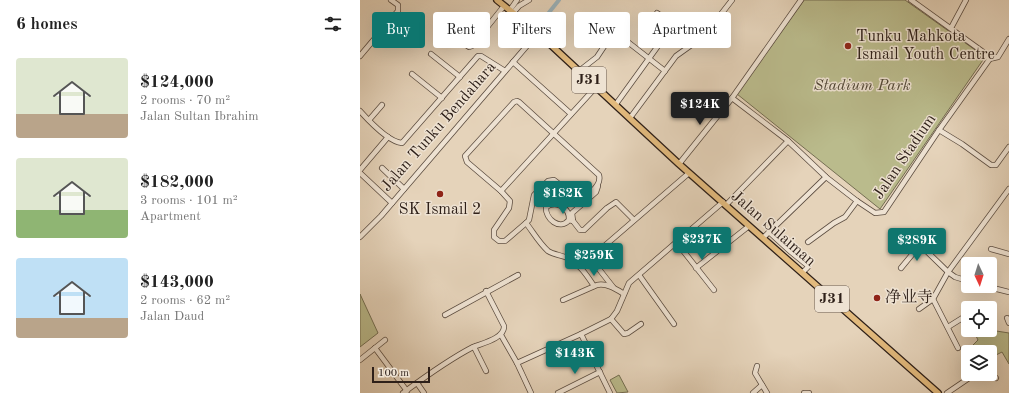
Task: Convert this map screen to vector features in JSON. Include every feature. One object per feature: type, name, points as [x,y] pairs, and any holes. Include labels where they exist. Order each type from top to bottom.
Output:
[{"type":"main road","name":"J31","points":[[497,0],[504,3],[512,12]]},
{"type":"main road","name":"J31","points":[[554,48],[679,164]]},
{"type":"main road","name":"Jalan Sulaiman","points":[[679,164],[938,393]]},
{"type":"street","points":[[360,56],[398,11],[398,5],[390,0]]},
{"type":"street","points":[[512,12],[517,0]]},
{"type":"street","points":[[512,12],[529,0]]},
{"type":"street","points":[[630,118],[678,54],[704,36],[732,0]]},
{"type":"street","points":[[679,164],[732,98],[800,0]]},
{"type":"street","points":[[911,0],[986,54],[989,59]]},
{"type":"street","points":[[951,28],[966,0]]},
{"type":"street","points":[[490,22],[504,3]]},
{"type":"street","points":[[579,71],[597,57],[615,32],[665,71]]},
{"type":"street","name":"Jalan Stadium","points":[[732,98],[788,141],[826,177],[857,201],[876,213],[884,212],[989,59],[998,57],[1009,40]]},
{"type":"street","name":"Jalan Tunku Bendahara","points":[[360,237],[381,216],[525,48]]},
{"type":"street","points":[[616,104],[657,48]]},
{"type":"street","points":[[431,54],[460,77]]},
{"type":"street","points":[[361,115],[388,137],[399,143],[404,142],[478,56],[481,56],[505,71]]},
{"type":"street","points":[[513,62],[571,114]]},
{"type":"street","points":[[412,74],[442,98]]},
{"type":"street","points":[[501,191],[596,87]]},
{"type":"street","points":[[571,221],[572,212],[596,192],[598,186],[600,179],[599,175],[519,102],[514,102],[465,156],[467,162],[509,199],[510,205],[494,230],[496,240],[499,241],[505,241],[529,220],[534,195],[548,181],[554,180],[576,198],[582,197],[598,186]]},
{"type":"street","points":[[369,120],[382,105]]},
{"type":"street","points":[[939,130],[962,144],[991,165],[996,165],[1009,147]]},
{"type":"street","points":[[360,170],[388,137]]},
{"type":"street","points":[[517,363],[581,334],[611,318],[617,311],[629,283],[725,204],[788,141]]},
{"type":"street","points":[[382,168],[404,189]]},
{"type":"street","points":[[360,173],[392,203]]},
{"type":"street","points":[[613,287],[595,264],[594,255],[689,173]]},
{"type":"street","points":[[762,238],[826,177]]},
{"type":"street","points":[[919,309],[933,299],[948,272],[1009,189]]},
{"type":"street","points":[[808,242],[845,217],[857,201]]},
{"type":"street","points":[[571,221],[562,225],[554,223],[546,213],[546,207],[554,203],[564,207],[571,221],[580,230],[584,230],[607,208],[616,202],[634,220]]},
{"type":"street","points":[[526,223],[549,252],[564,256],[574,261],[579,265],[594,286]]},
{"type":"street","points":[[696,268],[749,226]]},
{"type":"street","points":[[769,232],[808,266],[802,273]]},
{"type":"street","points":[[911,236],[948,272],[961,279]]},
{"type":"street","points":[[677,243],[714,290]]},
{"type":"street","points":[[901,268],[920,245]]},
{"type":"street","points":[[991,249],[1009,254]]},
{"type":"street","points":[[785,257],[791,252]]},
{"type":"street","points":[[445,315],[486,291],[518,275]]},
{"type":"street","points":[[639,275],[674,324]]},
{"type":"street","points":[[562,300],[602,284],[613,287],[624,294]]},
{"type":"street","points":[[997,289],[1009,292]]},
{"type":"street","points":[[375,348],[405,392],[446,362],[501,335],[505,330],[504,326],[486,291]]},
{"type":"street","points":[[933,299],[958,348]]},
{"type":"street","points":[[611,318],[624,334],[641,324]]},
{"type":"street","points":[[948,327],[961,318]]},
{"type":"street","points":[[581,334],[610,393]]},
{"type":"street","points":[[501,335],[517,363],[530,393]]},
{"type":"street","points":[[360,360],[385,340]]},
{"type":"street","points":[[474,347],[486,371]]},
{"type":"street","points":[[757,366],[756,373],[767,393]]},
{"type":"street","points":[[558,393],[600,372]]},
{"type":"street","points":[[947,393],[965,381]]},
{"type":"street","points":[[417,383],[424,393]]},
{"type":"street","points":[[753,393],[762,385]]},
{"type":"street","points":[[804,393],[809,393]]},
{"type":"green space","name":"Stadium Park","points":[[804,0],[905,0],[985,57],[880,209],[737,94]]},
{"type":"green space","points":[[360,294],[378,333],[360,347]]},
{"type":"green space","points":[[997,331],[1009,333],[1009,364],[1002,352],[997,354],[997,345],[973,345],[978,340],[976,337],[997,337]]},
{"type":"green space","points":[[619,375],[628,392],[617,393],[610,380]]},
{"type":"waterway","points":[[549,12],[559,0]]},
{"type":"place","name":"Tunku Mahkota Ismail Youth Centre","points":[[848,46]]},
{"type":"place","name":"SK Ismail 2","points":[[440,194]]},
{"type":"place","name":"净业寺","points":[[877,298]]}]
